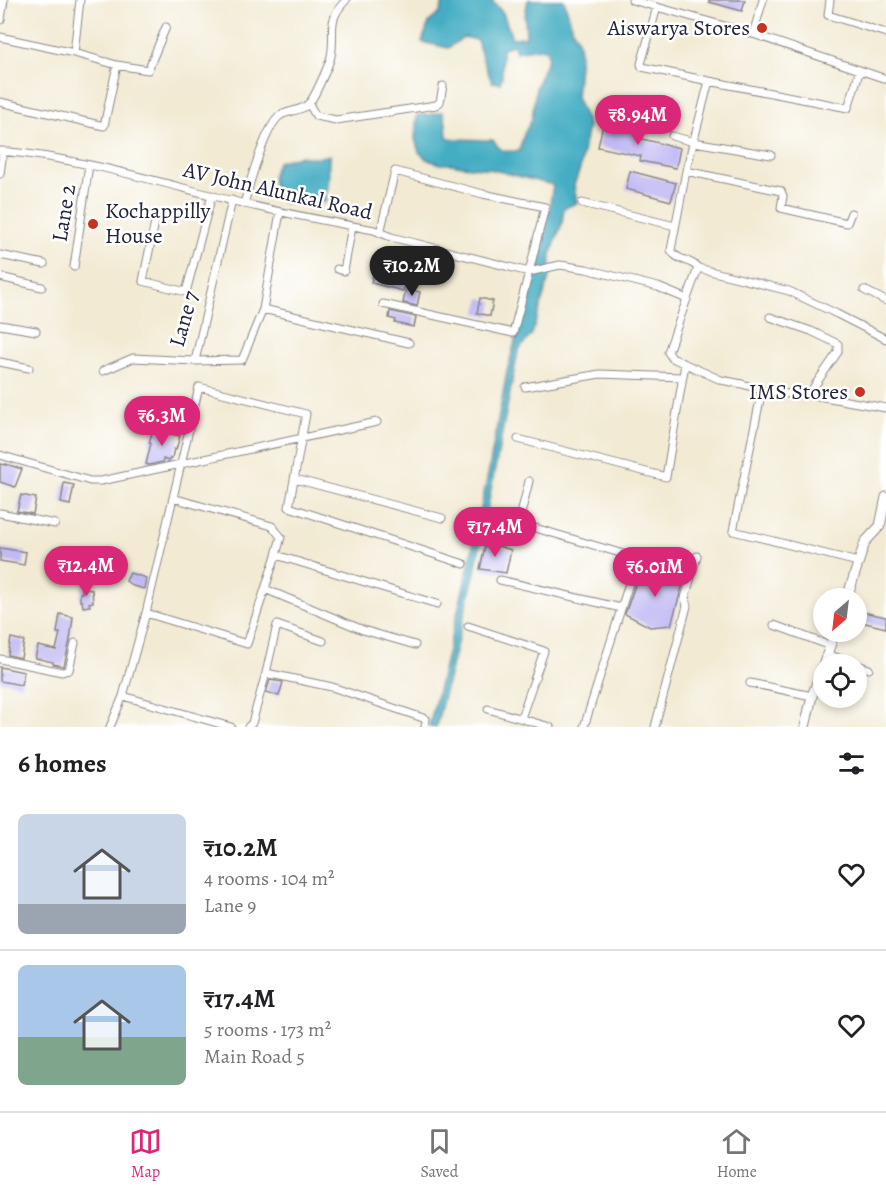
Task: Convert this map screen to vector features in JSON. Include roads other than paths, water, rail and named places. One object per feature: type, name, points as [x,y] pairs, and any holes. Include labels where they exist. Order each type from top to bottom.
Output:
[{"type":"street","points":[[0,19],[3,0]]},
{"type":"street","points":[[74,53],[80,0]]},
{"type":"street","points":[[244,204],[254,168],[270,130],[280,116],[309,104],[331,57],[332,22],[340,6],[346,0]]},
{"type":"street","points":[[632,0],[753,34],[886,79]]},
{"type":"street","points":[[753,34],[763,0]]},
{"type":"street","points":[[830,0],[828,15],[886,33]]},
{"type":"street","points":[[657,7],[642,67],[848,108],[860,70]]},
{"type":"street","points":[[0,37],[117,65],[148,70],[166,27]]},
{"type":"street","points":[[0,102],[104,126],[117,65]]},
{"type":"street","points":[[709,81],[686,171],[672,252],[677,257],[696,264],[698,268],[789,291],[886,339]]},
{"type":"street","points":[[309,104],[316,116],[336,120],[436,105],[440,102],[443,86]]},
{"type":"street","points":[[672,136],[771,155]]},
{"type":"street","points":[[0,174],[2,151]]},
{"type":"street","name":"AV John Alunkal Road","points":[[2,151],[89,165],[244,204],[352,226],[529,272],[560,265],[586,269],[658,287],[687,298]]},
{"type":"street","name":"Lane 2","points":[[74,267],[89,165]]},
{"type":"street","points":[[380,233],[395,171],[483,194],[545,207],[513,333],[383,303]]},
{"type":"street","points":[[686,171],[781,191],[783,196],[781,208],[847,223],[851,213]]},
{"type":"street","points":[[154,222],[143,281],[186,292],[212,195]]},
{"type":"street","name":"Lane 7","points":[[104,371],[133,358],[195,361],[232,200]]},
{"type":"street","points":[[582,203],[675,226]]},
{"type":"street","points":[[260,323],[280,212]]},
{"type":"street","points":[[337,269],[344,270],[352,226]]},
{"type":"street","points":[[0,255],[44,264]]},
{"type":"street","points":[[698,268],[668,352],[672,358],[721,380],[772,393],[813,394],[886,408]]},
{"type":"street","points":[[0,278],[42,287]]},
{"type":"street","points":[[864,290],[886,301]]},
{"type":"street","points":[[195,361],[242,360],[263,309]]},
{"type":"street","points":[[263,309],[410,343]]},
{"type":"street","points":[[770,317],[811,331],[838,344],[838,352],[813,388],[813,394]]},
{"type":"street","points":[[0,325],[36,331]]},
{"type":"street","points":[[0,362],[29,368]]},
{"type":"street","points":[[518,438],[666,477],[685,364]]},
{"type":"street","points":[[525,387],[600,374],[682,377]]},
{"type":"street","points":[[110,727],[123,696],[146,613],[199,387],[306,414],[289,507],[464,564]]},
{"type":"street","points":[[762,390],[733,531],[858,562]]},
{"type":"street","points":[[0,455],[90,481],[101,481],[377,422]]},
{"type":"street","points":[[295,478],[442,518]]},
{"type":"street","points":[[529,481],[520,518],[521,523],[637,558],[584,727]]},
{"type":"street","points":[[850,588],[865,542],[883,527],[886,497]]},
{"type":"street","points":[[146,613],[248,644],[281,537],[273,526],[173,498]]},
{"type":"street","points":[[0,513],[55,524]]},
{"type":"street","points":[[276,555],[436,604]]},
{"type":"street","points":[[655,727],[687,606],[685,598],[697,556]]},
{"type":"street","points":[[500,580],[621,608]]},
{"type":"street","points":[[265,589],[363,630],[415,645]]},
{"type":"street","points":[[248,727],[252,723],[266,674],[277,625],[323,641]]},
{"type":"street","points":[[774,625],[868,669]]},
{"type":"street","points":[[468,626],[544,651],[521,718]]},
{"type":"street","points":[[805,727],[812,696],[832,642]]},
{"type":"street","points":[[0,659],[62,672],[69,670],[75,643]]},
{"type":"street","points":[[266,674],[352,693],[426,718],[425,727]]},
{"type":"street","points":[[750,683],[812,696]]},
{"type":"street","points":[[123,696],[231,727]]},
{"type":"street","points":[[488,708],[550,727]]},
{"type":"street","points":[[199,727],[202,718]]},
{"type":"water","points":[[447,0],[491,0],[503,13],[512,38],[526,37],[525,16],[528,0],[564,0],[580,52],[576,97],[588,125],[580,169],[574,185],[577,203],[564,208],[562,223],[551,254],[550,275],[532,334],[518,351],[475,571],[436,727],[429,727],[468,570],[507,372],[532,279],[542,253],[553,185],[490,169],[441,164],[428,160],[419,152],[415,139],[417,115],[443,112],[447,137],[493,140],[503,150],[519,151],[532,119],[536,87],[548,58],[547,50],[541,48],[516,52],[514,45],[502,48],[502,77],[500,83],[492,82],[477,40],[464,37],[448,48],[422,42],[429,22],[440,13],[443,2]]},
{"type":"water","points":[[330,155],[329,182],[325,202],[283,203],[272,179],[278,162],[299,156],[317,158]]},
{"type":"place","name":"Aiswarya Stores","points":[[762,28]]},
{"type":"place","name":"Kochappilly House","points":[[93,224]]},
{"type":"place","name":"IMS Stores","points":[[860,392]]}]
